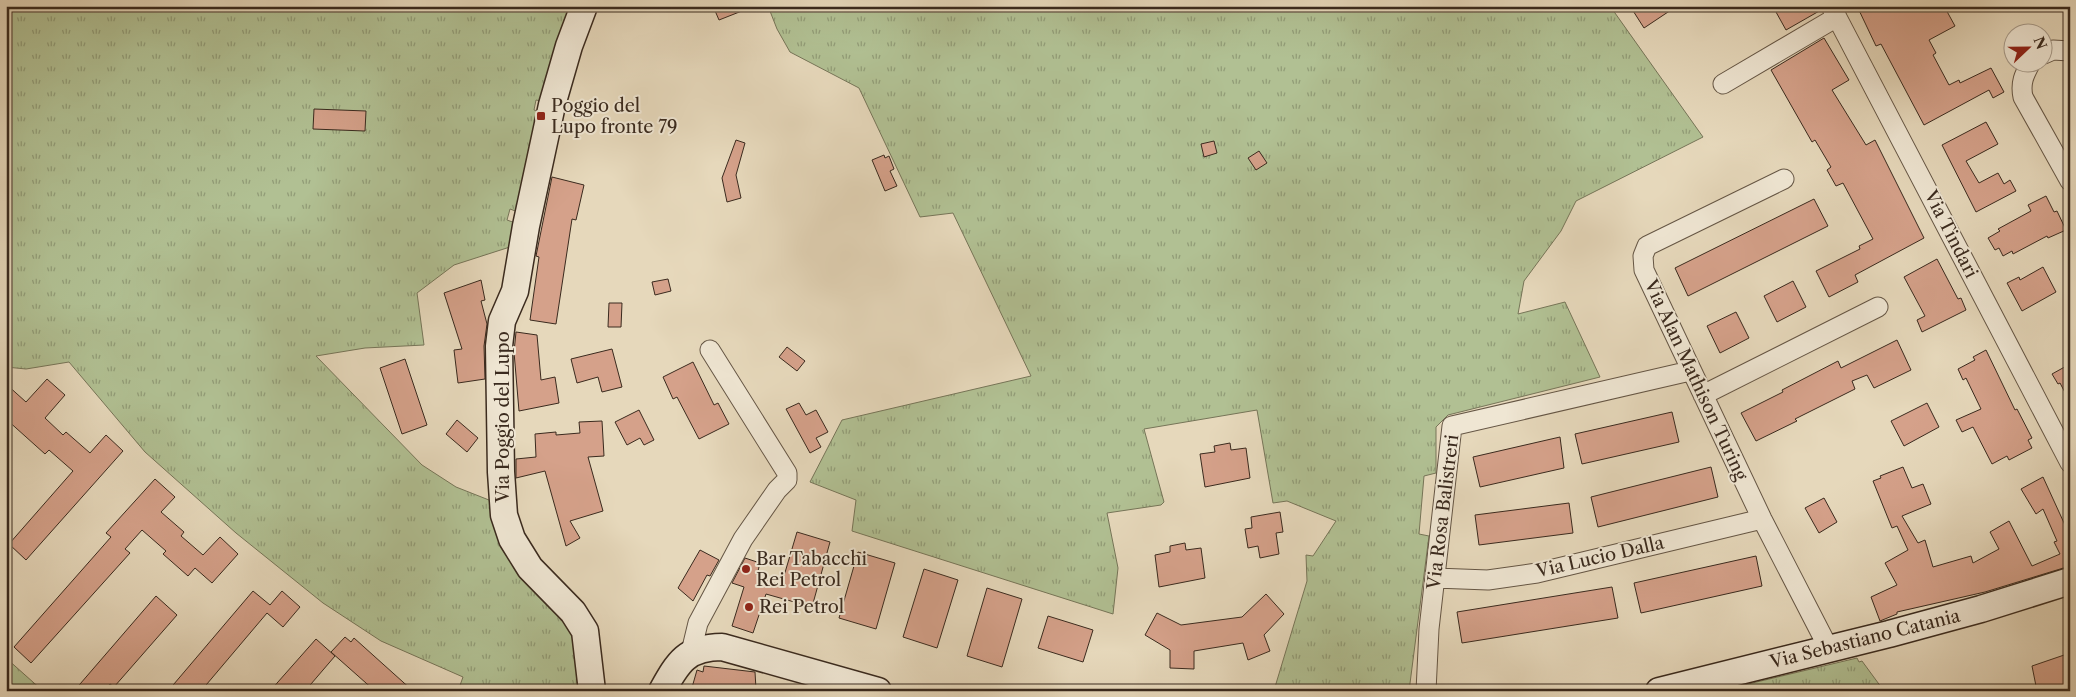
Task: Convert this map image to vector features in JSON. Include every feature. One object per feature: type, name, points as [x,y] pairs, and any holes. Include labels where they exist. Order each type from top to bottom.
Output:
[{"type":"street","name":"Via Poggio del Lupo","points":[[584,6],[569,46],[552,105],[526,226],[516,291],[502,321],[499,346],[501,472],[504,516],[512,539],[530,568],[574,612],[581,622],[586,638],[592,691]]},
{"type":"street","points":[[1723,84],[1834,12]]},
{"type":"street","name":"Via Tindari","points":[[1834,12],[2070,463]]},
{"type":"street","points":[[2054,50],[2070,51]]},
{"type":"street","points":[[2026,72],[2021,85],[2023,97],[2070,182]]},
{"type":"street","name":"Via Alan Mathison Turing","points":[[1784,179],[1647,246],[1643,256],[1644,270],[1762,519],[1829,649]]},
{"type":"street","points":[[1703,395],[1878,307]]},
{"type":"street","points":[[662,691],[670,676],[691,652],[698,623],[743,539],[777,490],[787,480],[787,472],[710,350]]},
{"type":"street","name":"Via Rosa Balistreri","points":[[1426,691],[1429,629],[1452,426],[1690,370]]},
{"type":"street","name":"Via Lucio Dalla","points":[[1435,578],[1488,580],[1537,573],[1762,519]]},
{"type":"street","name":"Via Sebastiano Catania","points":[[1659,691],[1981,609],[2070,581]]},
{"type":"street","points":[[691,652],[706,647],[722,647],[878,691]]},
{"type":"green space","points":[[6,6],[571,6],[541,101],[536,100],[534,110],[538,111],[518,212],[510,209],[507,220],[518,224],[513,246],[454,265],[417,293],[424,345],[365,348],[316,356],[422,465],[456,487],[494,502],[572,624],[583,691],[458,691],[463,677],[381,641],[323,603],[236,533],[145,452],[69,362],[26,369],[6,367]]},
{"type":"green space","points":[[768,6],[1610,6],[1703,137],[1576,201],[1561,231],[1524,281],[1518,314],[1565,302],[1600,377],[1448,415],[1436,427],[1436,473],[1424,476],[1419,534],[1429,536],[1409,691],[1337,691],[1315,688],[1275,687],[1307,581],[1306,555],[1313,556],[1336,521],[1287,501],[1273,503],[1257,410],[1144,429],[1164,502],[1161,505],[1107,513],[1118,568],[1113,614],[852,531],[856,500],[810,482],[842,420],[1031,376],[953,213],[920,217],[859,88],[790,52],[777,29]]},
{"type":"green space","points":[[6,658],[43,691],[6,691]]},
{"type":"green space","points":[[1857,658],[1859,662],[1862,661],[1884,691],[1719,691]]},
{"type":"building","points":[[713,6],[751,6],[752,7],[719,20]]},
{"type":"building","points":[[1630,6],[1677,6],[1644,28]]},
{"type":"building","points":[[1786,6],[1820,6],[1821,10],[1786,30],[1776,12]]},
{"type":"building","points":[[1857,6],[1944,6],[1955,26],[1929,40],[1936,53],[1933,55],[1949,85],[1959,80],[1960,83],[1991,68],[2004,92],[1993,98],[1989,90],[1924,125],[1881,44],[1876,46]]},
{"type":"building","points":[[1824,38],[1849,80],[1832,90],[1866,145],[1875,140],[1924,238],[1855,275],[1858,282],[1829,297],[1816,271],[1860,249],[1859,246],[1873,239],[1843,183],[1836,186],[1827,170],[1831,167],[1815,140],[1812,142],[1771,70]]},
{"type":"building","points":[[314,109],[366,111],[365,131],[313,129]]},
{"type":"building","points":[[1986,122],[1998,144],[1966,161],[1979,183],[1998,173],[2004,184],[2010,180],[2016,191],[1976,212],[1942,145]]},
{"type":"building","points":[[736,140],[745,143],[736,175],[741,198],[727,202],[722,178]]},
{"type":"building","points":[[1214,141],[1217,153],[1204,157],[1201,144]]},
{"type":"building","points":[[1259,151],[1267,163],[1256,170],[1248,158]]},
{"type":"building","points":[[884,155],[885,158],[889,156],[894,169],[890,171],[897,186],[885,191],[872,160]]},
{"type":"building","points":[[552,177],[584,185],[576,220],[572,219],[556,324],[530,320],[539,257],[536,256]]},
{"type":"building","points":[[2046,196],[2054,212],[2057,211],[2066,230],[2048,238],[2047,236],[2013,254],[2012,251],[2003,256],[1999,248],[1995,250],[1988,238],[2000,231],[1998,229],[2031,211],[2028,205]]},
{"type":"building","points":[[1814,199],[1828,226],[1688,296],[1675,268]]},
{"type":"building","points":[[1937,259],[1958,299],[1961,298],[1966,310],[1922,332],[1917,320],[1925,316],[1904,277]]},
{"type":"building","points":[[2043,267],[2056,292],[2022,311],[2007,283],[2019,277],[2020,280]]},
{"type":"building","points":[[668,279],[671,291],[655,295],[652,282]]},
{"type":"building","points":[[481,280],[485,300],[481,301],[487,324],[484,346],[485,379],[458,383],[454,350],[462,349],[444,293]]},
{"type":"building","points":[[1793,281],[1806,307],[1777,322],[1764,296]]},
{"type":"building","points":[[609,303],[622,303],[621,327],[608,327]]},
{"type":"building","points":[[1736,312],[1749,338],[1720,353],[1707,326]]},
{"type":"building","points":[[516,332],[537,335],[541,380],[555,377],[559,403],[519,411],[514,352]]},
{"type":"building","points":[[1897,340],[1911,370],[1874,388],[1867,375],[1852,381],[1855,389],[1756,441],[1741,413],[1838,361],[1841,368]]},
{"type":"building","points":[[787,347],[805,361],[797,371],[779,357]]},
{"type":"building","points":[[612,349],[622,387],[602,392],[598,377],[577,383],[571,359]]},
{"type":"building","points":[[1986,350],[2015,410],[2017,409],[2032,438],[2028,440],[2032,448],[2009,460],[2007,456],[1992,464],[1973,427],[1962,432],[1956,420],[1981,409],[1966,378],[1963,380],[1958,369],[1975,360],[1973,357]]},
{"type":"building","points":[[405,359],[427,425],[402,434],[380,368]]},
{"type":"building","points":[[693,362],[714,405],[718,403],[729,424],[699,439],[677,397],[673,399],[663,377]]},
{"type":"building","points":[[2070,364],[2070,402],[2060,383],[2058,384],[2052,374]]},
{"type":"building","points":[[47,379],[65,395],[45,418],[63,435],[66,432],[90,453],[106,435],[123,451],[26,560],[9,544],[73,471],[49,450],[45,454],[6,419],[6,384],[26,402]]},
{"type":"building","points":[[799,403],[806,415],[816,410],[828,432],[816,438],[821,447],[810,453],[786,409]]},
{"type":"building","points":[[1927,403],[1939,427],[1904,446],[1891,421]]},
{"type":"building","points":[[639,410],[654,440],[644,445],[640,438],[627,445],[615,422]]},
{"type":"building","points":[[1672,412],[1679,442],[1582,464],[1575,434]]},
{"type":"building","points":[[457,420],[478,438],[467,452],[446,434]]},
{"type":"building","points":[[602,421],[604,456],[588,457],[603,511],[570,521],[580,538],[566,546],[545,471],[516,478],[516,459],[536,457],[535,434],[556,432],[556,435],[580,433],[579,422]]},
{"type":"building","points":[[1560,437],[1564,468],[1480,487],[1473,457]]},
{"type":"building","points":[[1230,443],[1231,450],[1246,448],[1250,478],[1205,487],[1200,454],[1215,452],[1214,446]]},
{"type":"building","points":[[1711,467],[1718,497],[1598,527],[1591,497]]},
{"type":"building","points":[[1903,467],[1912,488],[1923,484],[1931,504],[1902,516],[1918,543],[1925,540],[1933,567],[1971,556],[1973,563],[1999,549],[1990,532],[2009,521],[2032,566],[2060,554],[2054,542],[2057,541],[2043,509],[2036,514],[2021,489],[2043,477],[2070,536],[2070,566],[1985,592],[1897,612],[1897,614],[1880,621],[1871,597],[1897,585],[1885,563],[1908,550],[1897,526],[1892,528],[1873,481],[1881,478],[1880,476]]},
{"type":"building","points":[[155,479],[175,497],[161,512],[184,532],[181,536],[203,555],[220,537],[238,554],[212,583],[195,568],[188,576],[163,554],[166,551],[142,530],[125,549],[130,553],[31,663],[14,647],[111,537],[106,533]]},
{"type":"building","points":[[1824,498],[1837,522],[1819,533],[1805,508]]},
{"type":"building","points":[[1569,503],[1573,533],[1479,545],[1475,515]]},
{"type":"building","points":[[1280,512],[1283,532],[1276,533],[1279,554],[1260,558],[1258,546],[1248,548],[1245,529],[1252,528],[1251,517]]},
{"type":"building","points":[[797,532],[830,542],[812,607],[766,594],[753,633],[732,626],[744,587],[732,583],[745,558],[760,563],[757,575],[781,586]]},
{"type":"building","points":[[1185,543],[1186,550],[1201,548],[1205,578],[1159,587],[1155,555],[1170,552],[1170,546]]},
{"type":"building","points":[[700,550],[719,560],[710,576],[707,575],[693,601],[678,588]]},
{"type":"building","points":[[858,552],[895,563],[876,629],[839,618]]},
{"type":"building","points":[[1756,556],[1762,586],[1641,613],[1634,583]]},
{"type":"building","points":[[924,569],[958,580],[937,648],[903,637]]},
{"type":"building","points":[[1612,587],[1618,618],[1462,643],[1457,612]]},
{"type":"building","points":[[987,588],[1022,599],[1002,667],[967,656]]},
{"type":"building","points":[[253,591],[270,605],[282,591],[300,607],[283,627],[267,613],[201,691],[168,691]]},
{"type":"building","points":[[1266,594],[1284,614],[1264,635],[1270,651],[1248,660],[1243,643],[1194,651],[1194,669],[1170,668],[1170,650],[1145,635],[1157,613],[1181,625],[1242,617]]},
{"type":"building","points":[[156,596],[177,615],[114,687],[110,684],[104,691],[74,691]]},
{"type":"building","points":[[1048,616],[1093,630],[1083,662],[1038,648]]},
{"type":"building","points":[[345,637],[351,642],[354,638],[413,691],[375,691],[331,652]]},
{"type":"building","points":[[316,639],[335,656],[305,691],[270,691]]},
{"type":"building","points":[[2070,653],[2070,691],[2037,691],[2032,666]]},
{"type":"building","points":[[704,666],[755,672],[756,689],[691,691],[697,670],[703,672]]},
{"type":"place","name":"Poggio del Lupo fronte 79","points":[[541,116]]},
{"type":"place","name":"Bar Tabacchi Rei Petrol","points":[[746,569]]},
{"type":"place","name":"Rei Petrol","points":[[749,607]]}]
